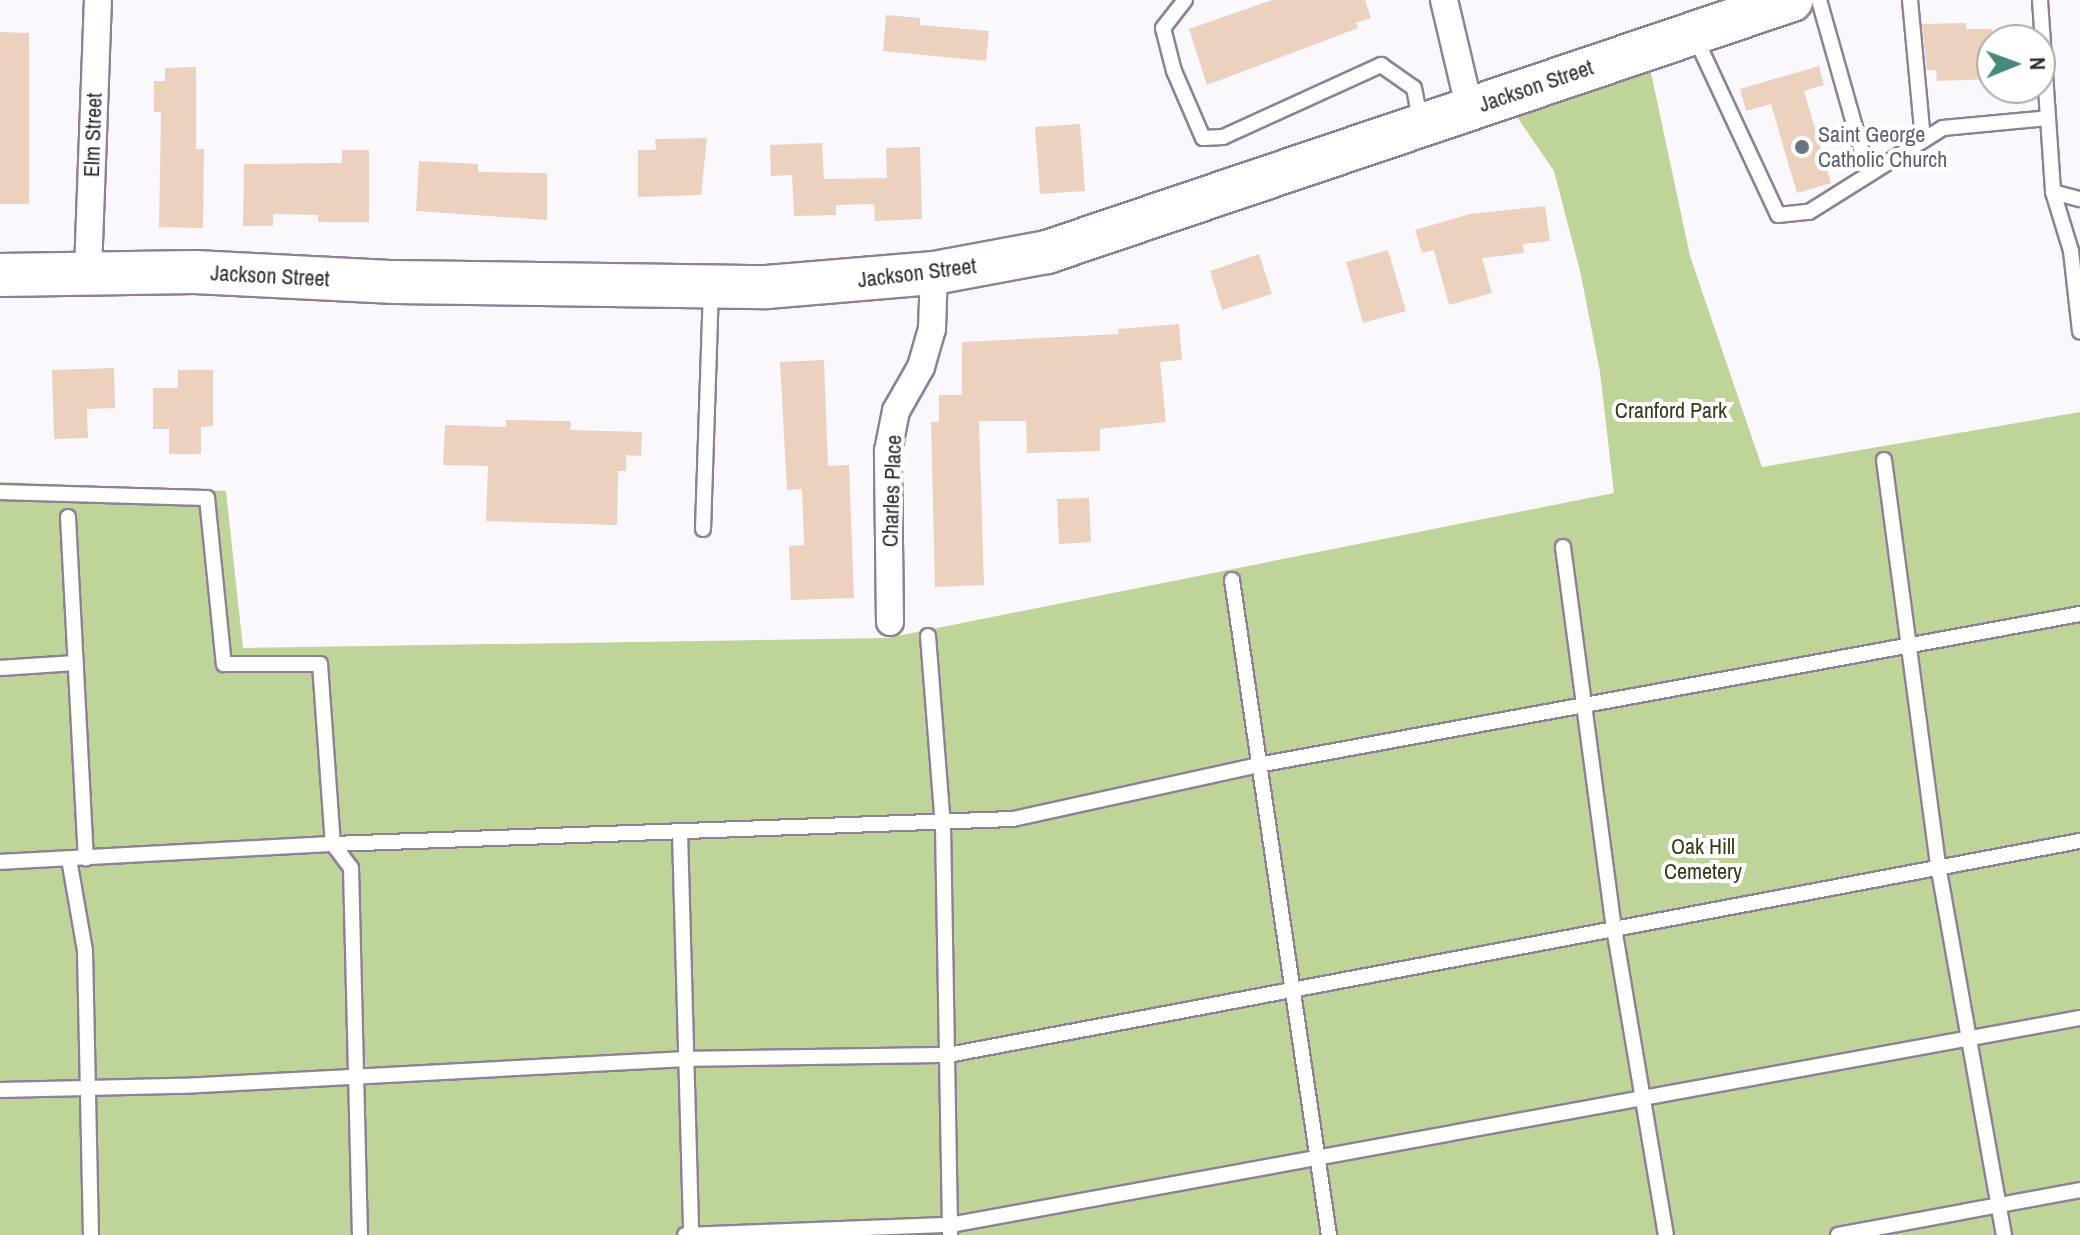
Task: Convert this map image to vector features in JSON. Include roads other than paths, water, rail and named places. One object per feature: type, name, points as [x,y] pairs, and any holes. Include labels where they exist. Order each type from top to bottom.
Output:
[{"type":"main road","name":"Jackson Street","points":[[0,275],[88,271],[711,286],[823,284],[934,273],[1047,252],[1792,0]]},
{"type":"street","name":"Elm Street","points":[[88,271],[98,0]]},
{"type":"street","points":[[1444,0],[1470,110]]},
{"type":"street","name":"Charles Place","points":[[890,622],[888,451],[896,411],[921,367],[932,329],[934,273]]},
{"type":"lane","points":[[1185,0],[1163,28],[1174,71],[1203,138],[1223,137],[1381,65],[1414,88],[1421,124]]},
{"type":"lane","points":[[1819,0],[1868,173]]},
{"type":"lane","points":[[1910,0],[1923,140]]},
{"type":"lane","points":[[2040,0],[2053,192],[2071,251],[2080,331]]},
{"type":"lane","points":[[1693,31],[1778,215],[1809,212],[1943,128],[2048,118]]},
{"type":"lane","points":[[2053,192],[2080,199]]},
{"type":"lane","points":[[703,529],[711,286]]},
{"type":"lane","points":[[1884,460],[1906,647],[1938,865],[2004,1235]]},
{"type":"lane","points":[[0,492],[207,498],[224,664],[320,664],[333,844],[351,868],[352,1075],[360,1235]]},
{"type":"lane","points":[[68,517],[86,859]]},
{"type":"lane","points":[[1563,547],[1614,928],[1666,1235]]},
{"type":"lane","points":[[1232,580],[1290,990],[1329,1235]]},
{"type":"lane","points":[[0,862],[333,844],[943,826],[1013,819],[1258,765],[2080,614]]},
{"type":"lane","points":[[928,636],[943,826],[950,1230]]},
{"type":"lane","points":[[0,668],[76,663]]},
{"type":"lane","points":[[680,833],[691,1235]]},
{"type":"lane","points":[[0,1090],[90,1089],[686,1059],[948,1055],[1938,865],[2080,841]]},
{"type":"lane","points":[[69,859],[85,951],[91,1235]]},
{"type":"lane","points":[[685,1235],[950,1230],[1315,1158],[2080,1018]]},
{"type":"lane","points":[[1838,1235],[2080,1190]]},
{"type":"place","name":"Saint George Catholic Church","points":[[1802,147]]},
{"type":"park label","name":"Cranford Park","points":[[1671,411]]},
{"type":"park label","name":"Oak Hill Cemetery","points":[[1703,858]]}]
